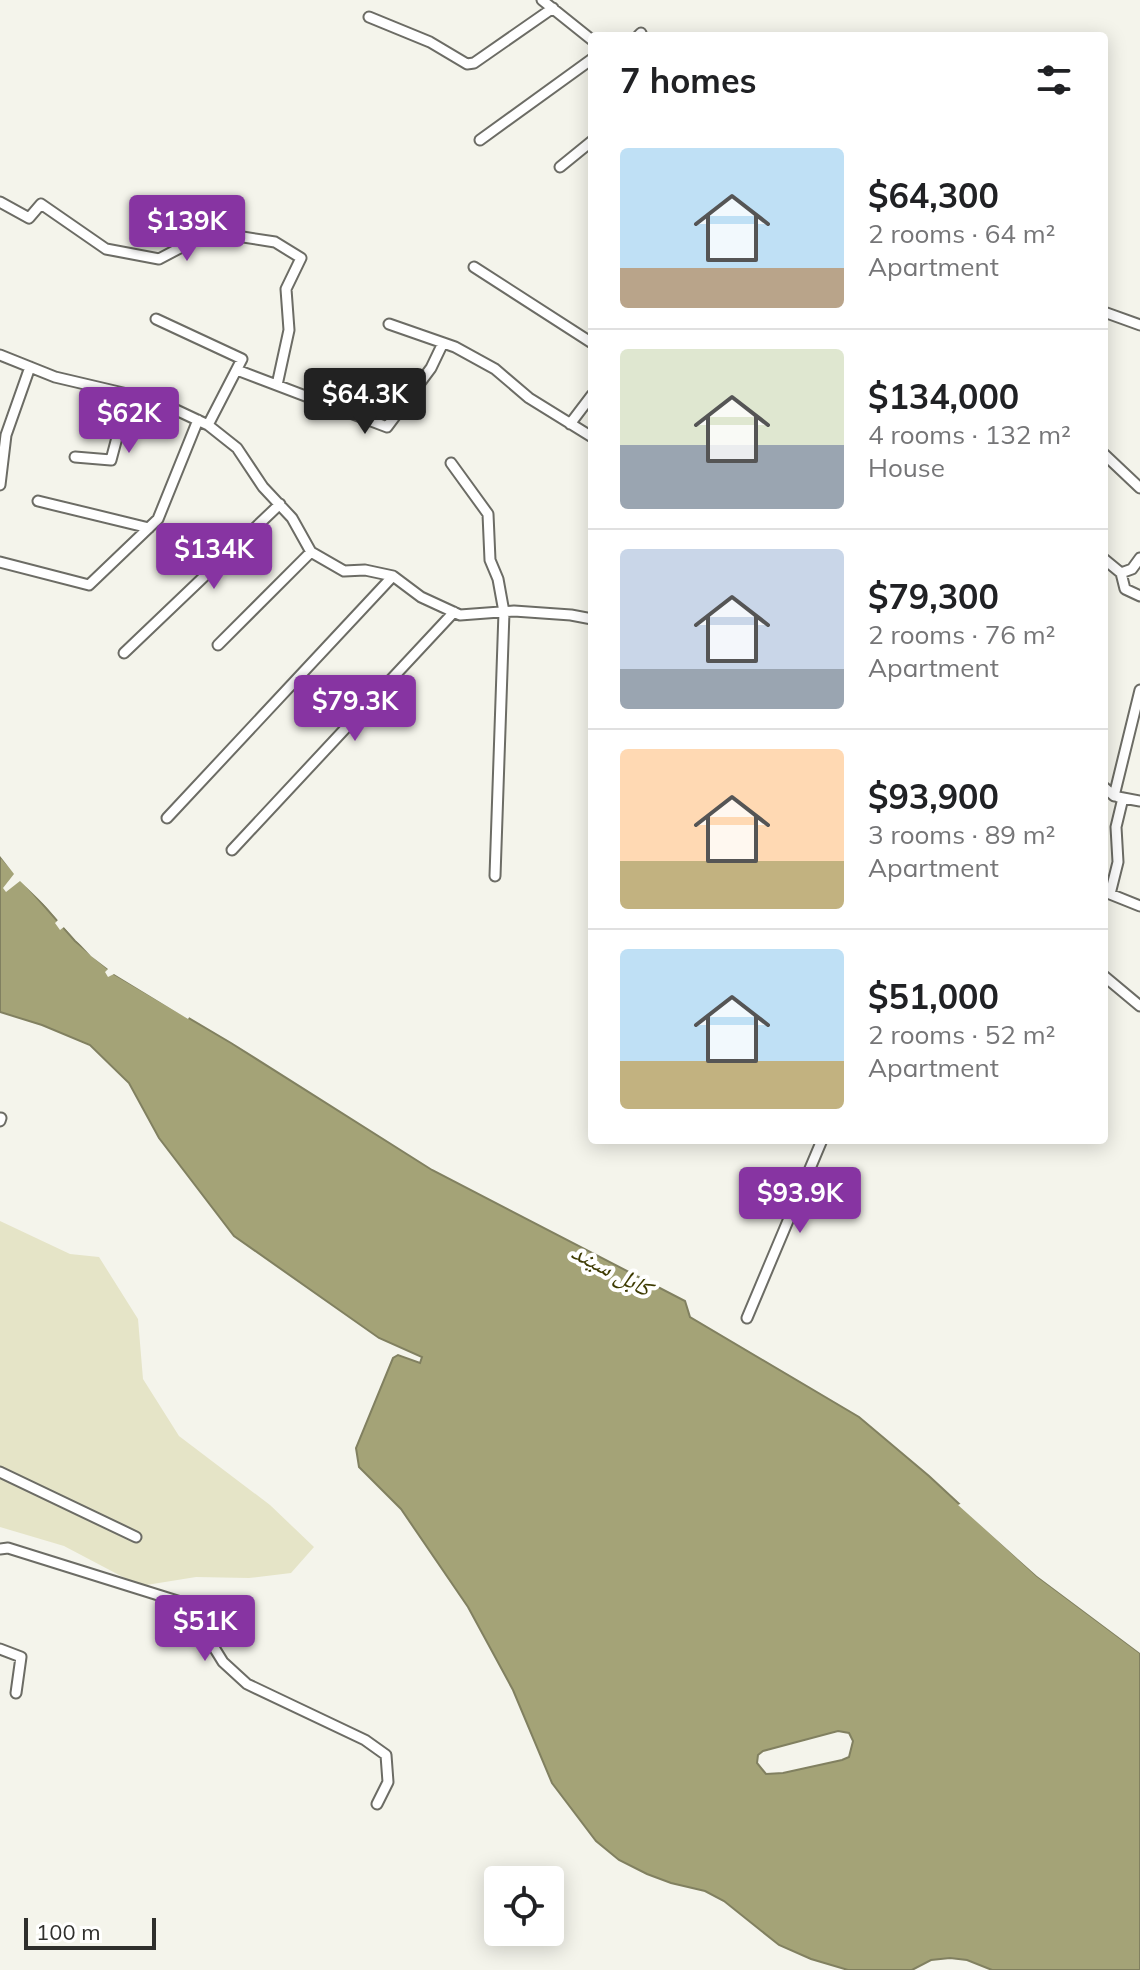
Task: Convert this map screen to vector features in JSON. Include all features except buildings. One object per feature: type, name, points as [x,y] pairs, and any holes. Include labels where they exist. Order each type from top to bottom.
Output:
[{"type":"street","points":[[542,0],[588,37]]},
{"type":"street","points":[[369,17],[430,42],[467,64],[474,63],[553,8]]},
{"type":"street","points":[[480,140],[588,62]]},
{"type":"street","points":[[560,167],[588,144]]},
{"type":"street","points":[[0,202],[29,218],[41,204],[106,249],[159,259],[197,239],[230,235],[275,242],[301,258],[286,289],[289,330],[277,385]]},
{"type":"street","points":[[474,267],[588,340]]},
{"type":"street","points":[[1108,313],[1140,325]]},
{"type":"street","points":[[156,319],[242,359],[208,425]]},
{"type":"street","points":[[389,324],[443,343],[495,369],[529,398],[588,435]]},
{"type":"street","points":[[237,370],[387,427],[431,368],[443,343]]},
{"type":"street","points":[[0,355],[92,387],[157,401],[208,425],[237,448],[263,487],[280,504],[311,552],[344,571],[365,570],[393,576],[421,597],[460,615],[504,612],[588,618]]},
{"type":"street","points":[[0,485],[6,435],[30,367]]},
{"type":"street","points":[[75,457],[111,460],[119,430],[134,431],[138,397]]},
{"type":"street","points":[[570,424],[588,400]]},
{"type":"street","points":[[0,562],[89,585],[158,519],[198,420]]},
{"type":"street","points":[[1108,458],[1140,488]]},
{"type":"street","points":[[451,463],[488,514],[490,560],[498,579],[504,612],[495,876]]},
{"type":"street","points":[[38,501],[149,528]]},
{"type":"street","points":[[124,653],[280,504]]},
{"type":"street","points":[[218,645],[311,552]]},
{"type":"street","points":[[1121,573],[1132,569],[1140,558]]},
{"type":"street","points":[[1108,562],[1121,573],[1125,589],[1140,596]]},
{"type":"street","points":[[167,818],[393,576]]},
{"type":"street","points":[[232,850],[454,612]]},
{"type":"street","points":[[1140,690],[1118,797],[1118,862],[1110,894],[1140,906]]},
{"type":"street","points":[[1108,790],[1118,797],[1140,801]]},
{"type":"street","points":[[1108,979],[1140,1006]]},
{"type":"street","points":[[747,1318],[820,1144]]},
{"type":"street","points":[[0,1472],[136,1537]]},
{"type":"street","points":[[0,1549],[8,1548],[187,1604],[223,1662],[247,1684],[365,1740],[386,1755],[388,1782],[377,1804]]},
{"type":"street","points":[[0,1649],[21,1657],[16,1693]]},
{"type":"green space","points":[[0,1221],[70,1254],[99,1257],[138,1319],[143,1379],[179,1436],[270,1505],[314,1547],[291,1573],[249,1578],[196,1577],[140,1586],[64,1546],[0,1527]]},
{"type":"water","name":"کابل سيند","points":[[0,856],[75,941],[114,974],[231,1043],[432,1170],[685,1301],[690,1317],[859,1417],[929,1476],[1037,1576],[1140,1653],[1140,1970],[992,1970],[967,1960],[950,1958],[931,1960],[912,1970],[848,1970],[779,1945],[724,1901],[705,1891],[647,1874],[619,1860],[596,1841],[552,1783],[513,1690],[468,1607],[401,1509],[359,1467],[356,1448],[393,1358],[398,1355],[420,1363],[422,1357],[379,1338],[234,1236],[159,1138],[129,1083],[90,1045],[0,1012]],"holes":[[[838,1731],[849,1733],[853,1741],[849,1757],[842,1760],[766,1774],[757,1763],[758,1755],[763,1751]]]},
{"type":"pier","points":[[0,852],[93,953],[190,1016],[188,1019],[114,974],[108,977],[105,972],[108,969],[64,927],[60,930],[55,923],[58,920],[20,881],[6,892],[3,888],[14,874]]},
{"type":"pier","points":[[962,1503],[1040,1573],[1140,1648],[1140,1653],[1037,1576],[958,1505]]}]
